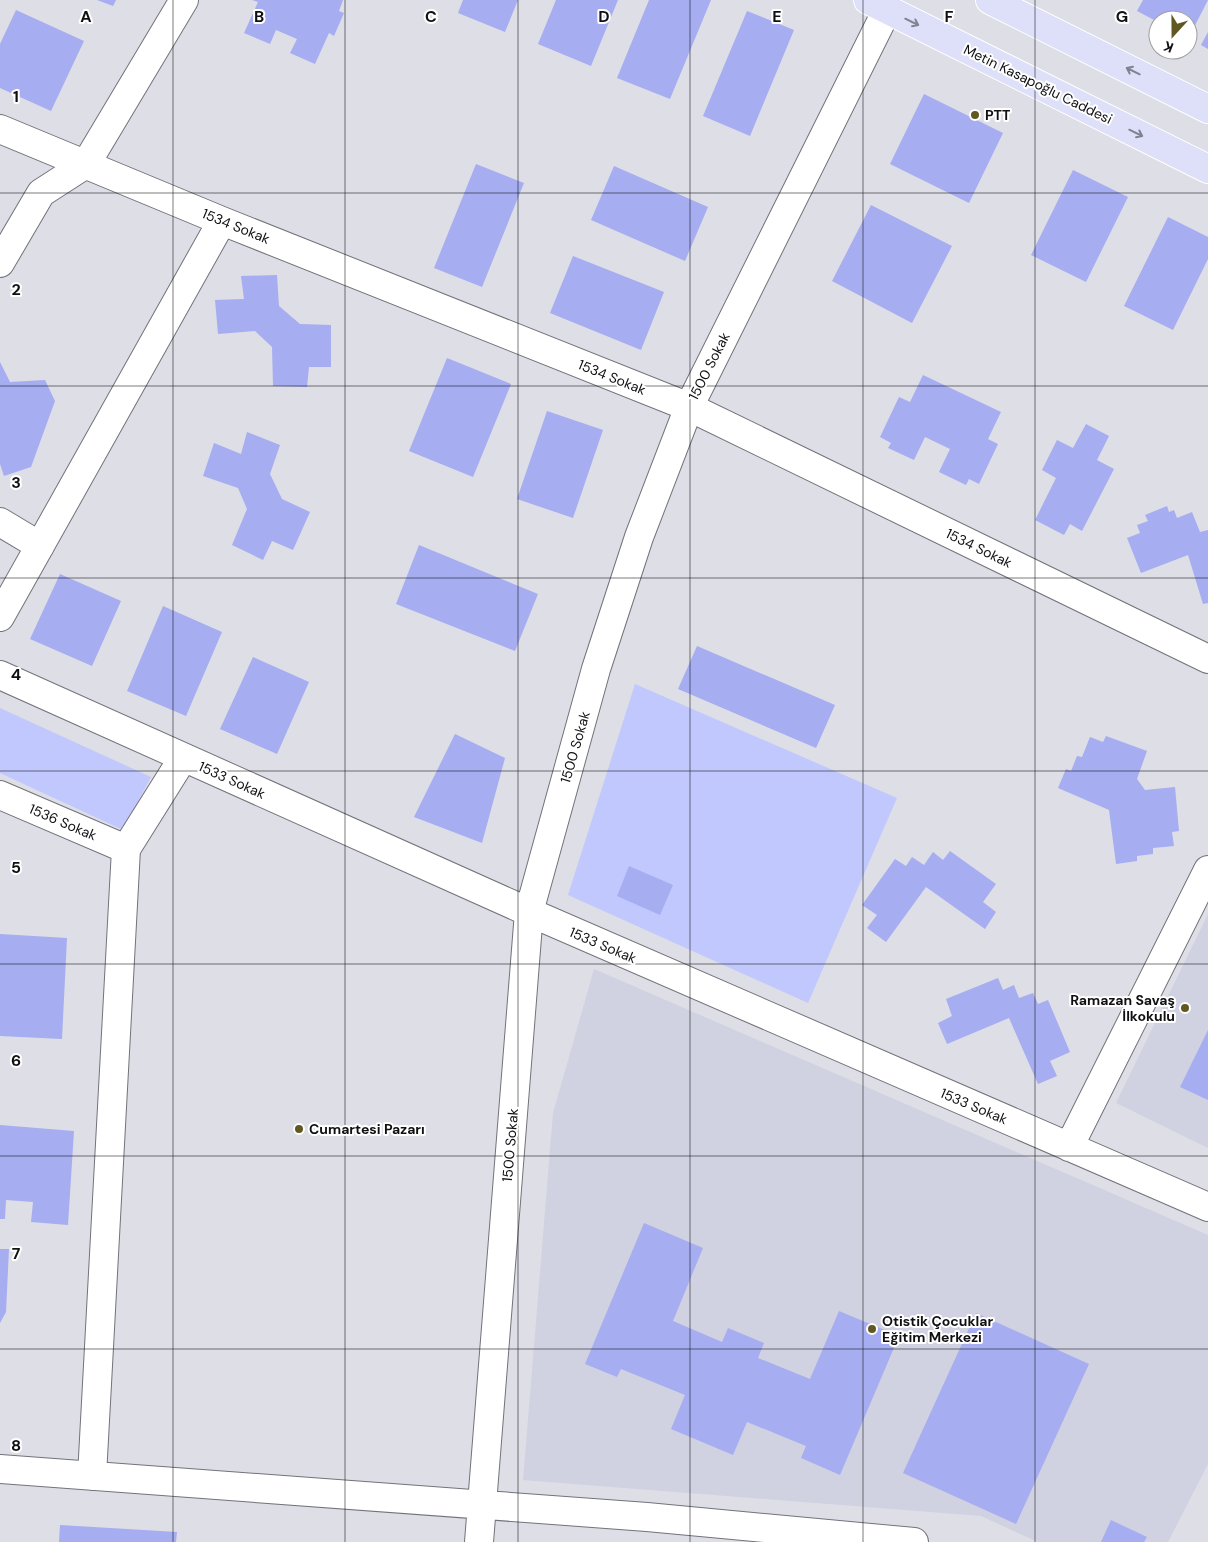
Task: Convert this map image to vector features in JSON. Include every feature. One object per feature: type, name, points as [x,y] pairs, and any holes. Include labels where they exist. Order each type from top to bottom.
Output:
[{"type":"main road","points":[[990,0],[1208,109]]},
{"type":"main road","name":"Metin Kasapoğlu Caddesi","points":[[878,5],[1208,169]]},
{"type":"street","points":[[0,263],[41,192],[86,164],[184,0]]},
{"type":"street","name":"1500 Sokak","points":[[479,1542],[529,912],[596,669],[639,537],[689,408],[878,5]]},
{"type":"street","name":"1534 Sokak","points":[[0,129],[222,221],[689,408],[1208,658]]},
{"type":"street","points":[[0,617],[222,221]]},
{"type":"street","points":[[0,522],[40,546]]},
{"type":"street","name":"1533 Sokak","points":[[0,675],[529,912],[1208,1207]]},
{"type":"street","points":[[92,1476],[126,848],[183,758]]},
{"type":"street","name":"1536 Sokak","points":[[0,795],[126,848]]},
{"type":"street","points":[[1069,1147],[1208,870]]},
{"type":"street","points":[[0,1469],[647,1517],[914,1542]]},
{"type":"shaded area","points":[[635,684],[897,798],[808,1003],[568,895]]},
{"type":"shaded area","points":[[0,708],[151,777],[123,830],[0,773]]},
{"type":"shaded area","name":"Ramazan Savaş İlkokulu","points":[[1208,914],[1208,1148],[1116,1103]]},
{"type":"shaded area","name":"Otistik Çocuklar Eğitim Merkezi","points":[[594,969],[1208,1235],[1208,1464],[1168,1542],[1038,1542],[981,1516],[523,1480],[553,1113]]},
{"type":"building","points":[[97,0],[116,0],[113,6]]},
{"type":"building","points":[[252,0],[343,0],[339,11],[344,13],[334,36],[329,33],[315,64],[290,53],[297,39],[276,30],[270,44],[244,33],[258,2]]},
{"type":"building","points":[[463,0],[518,0],[505,32],[458,13]]},
{"type":"building","points":[[556,0],[618,0],[591,66],[538,44]]},
{"type":"building","points":[[649,0],[711,0],[670,99],[617,78]]},
{"type":"building","points":[[1143,0],[1208,0],[1198,20],[1198,10],[1148,10],[1148,17],[1137,11]]},
{"type":"building","points":[[16,10],[84,41],[51,111],[0,88],[0,44]]},
{"type":"building","points":[[747,11],[794,30],[750,136],[703,116]]},
{"type":"building","points":[[1208,32],[1208,49],[1201,45]]},
{"type":"building","points":[[924,94],[1003,133],[969,203],[890,164]]},
{"type":"building","points":[[476,164],[524,183],[482,287],[434,268]]},
{"type":"building","points":[[614,166],[708,207],[685,261],[591,220]]},
{"type":"building","points":[[1073,170],[1128,197],[1086,282],[1031,255]]},
{"type":"building","points":[[871,205],[952,246],[912,323],[832,281]]},
{"type":"building","points":[[1168,217],[1208,237],[1208,259],[1173,330],[1124,306]]},
{"type":"building","points":[[573,256],[664,292],[641,350],[550,313]]},
{"type":"building","points":[[277,275],[279,306],[300,324],[331,325],[331,367],[309,367],[307,387],[273,386],[272,347],[255,331],[218,334],[215,300],[244,299],[241,276]]},
{"type":"building","points":[[447,358],[511,384],[473,477],[409,451]]},
{"type":"building","points":[[0,362],[10,382],[45,380],[55,401],[31,467],[4,476],[0,464]]},
{"type":"building","points":[[923,375],[1001,412],[988,439],[998,444],[979,484],[969,479],[966,485],[939,472],[950,449],[925,437],[914,460],[888,448],[891,443],[880,437],[899,397],[910,402]]},
{"type":"building","points":[[547,411],[603,430],[573,518],[517,499]]},
{"type":"building","points":[[1086,424],[1109,436],[1097,460],[1114,469],[1082,531],[1070,524],[1064,535],[1035,520],[1056,478],[1042,470],[1057,440],[1073,448]]},
{"type":"building","points":[[247,432],[280,445],[270,474],[282,499],[310,512],[293,550],[272,541],[263,560],[232,545],[247,509],[238,488],[203,476],[214,443],[241,454]]},
{"type":"building","points":[[1167,506],[1169,512],[1174,510],[1177,518],[1192,512],[1200,532],[1208,530],[1208,603],[1203,604],[1188,555],[1141,573],[1127,538],[1140,533],[1137,525],[1148,521],[1145,515]]},
{"type":"building","points":[[419,545],[538,594],[515,651],[396,604]]},
{"type":"building","points":[[60,574],[121,601],[92,666],[30,639]]},
{"type":"building","points":[[163,606],[222,632],[186,716],[127,691]]},
{"type":"building","points":[[697,646],[835,705],[816,748],[678,689]]},
{"type":"building","points":[[253,657],[309,682],[277,754],[220,729]]},
{"type":"building","points":[[455,734],[505,758],[482,843],[414,817]]},
{"type":"building","points":[[1106,736],[1147,751],[1137,779],[1145,790],[1175,787],[1179,831],[1172,832],[1174,846],[1153,848],[1153,854],[1137,856],[1137,861],[1116,864],[1109,810],[1058,788],[1066,769],[1071,771],[1077,756],[1082,757],[1090,737],[1103,742]]},
{"type":"building","points":[[950,851],[996,884],[983,902],[996,912],[985,929],[926,887],[886,942],[867,928],[877,915],[862,905],[895,859],[906,866],[912,857],[924,865],[933,852],[943,860]]},
{"type":"building","points":[[629,866],[673,885],[660,915],[617,896]]},
{"type":"building","points":[[0,934],[67,938],[62,1039],[0,1036]]},
{"type":"building","points":[[998,978],[1003,990],[1014,985],[1019,998],[1033,993],[1038,1004],[1048,1000],[1070,1052],[1050,1061],[1057,1076],[1038,1084],[1009,1018],[947,1044],[938,1023],[952,1016],[946,999]]},
{"type":"building","points":[[1208,1030],[1208,1100],[1180,1087]]},
{"type":"building","points":[[0,1125],[74,1131],[68,1225],[31,1222],[33,1202],[6,1200],[5,1219],[0,1219]]},
{"type":"building","points":[[644,1223],[703,1248],[673,1321],[722,1342],[728,1328],[764,1343],[758,1358],[810,1379],[839,1311],[899,1336],[840,1475],[801,1458],[806,1446],[747,1422],[733,1455],[671,1429],[685,1395],[621,1369],[617,1377],[585,1364]]},
{"type":"building","points":[[0,1249],[9,1249],[6,1312],[0,1323]]},
{"type":"building","points":[[976,1313],[1089,1364],[1016,1524],[903,1473]]},
{"type":"building","points":[[1111,1520],[1147,1537],[1144,1542],[1101,1542]]},
{"type":"building","points":[[60,1525],[177,1532],[176,1542],[59,1542]]},
{"type":"place","name":"PTT","points":[[975,115]]},
{"type":"place","name":"Ramazan Savaş İlkokulu","points":[[1185,1008]]},
{"type":"place","name":"Cumartesi Pazarı","points":[[299,1129]]},
{"type":"place","name":"Otistik Çocuklar Eğitim Merkezi","points":[[872,1329]]}]
